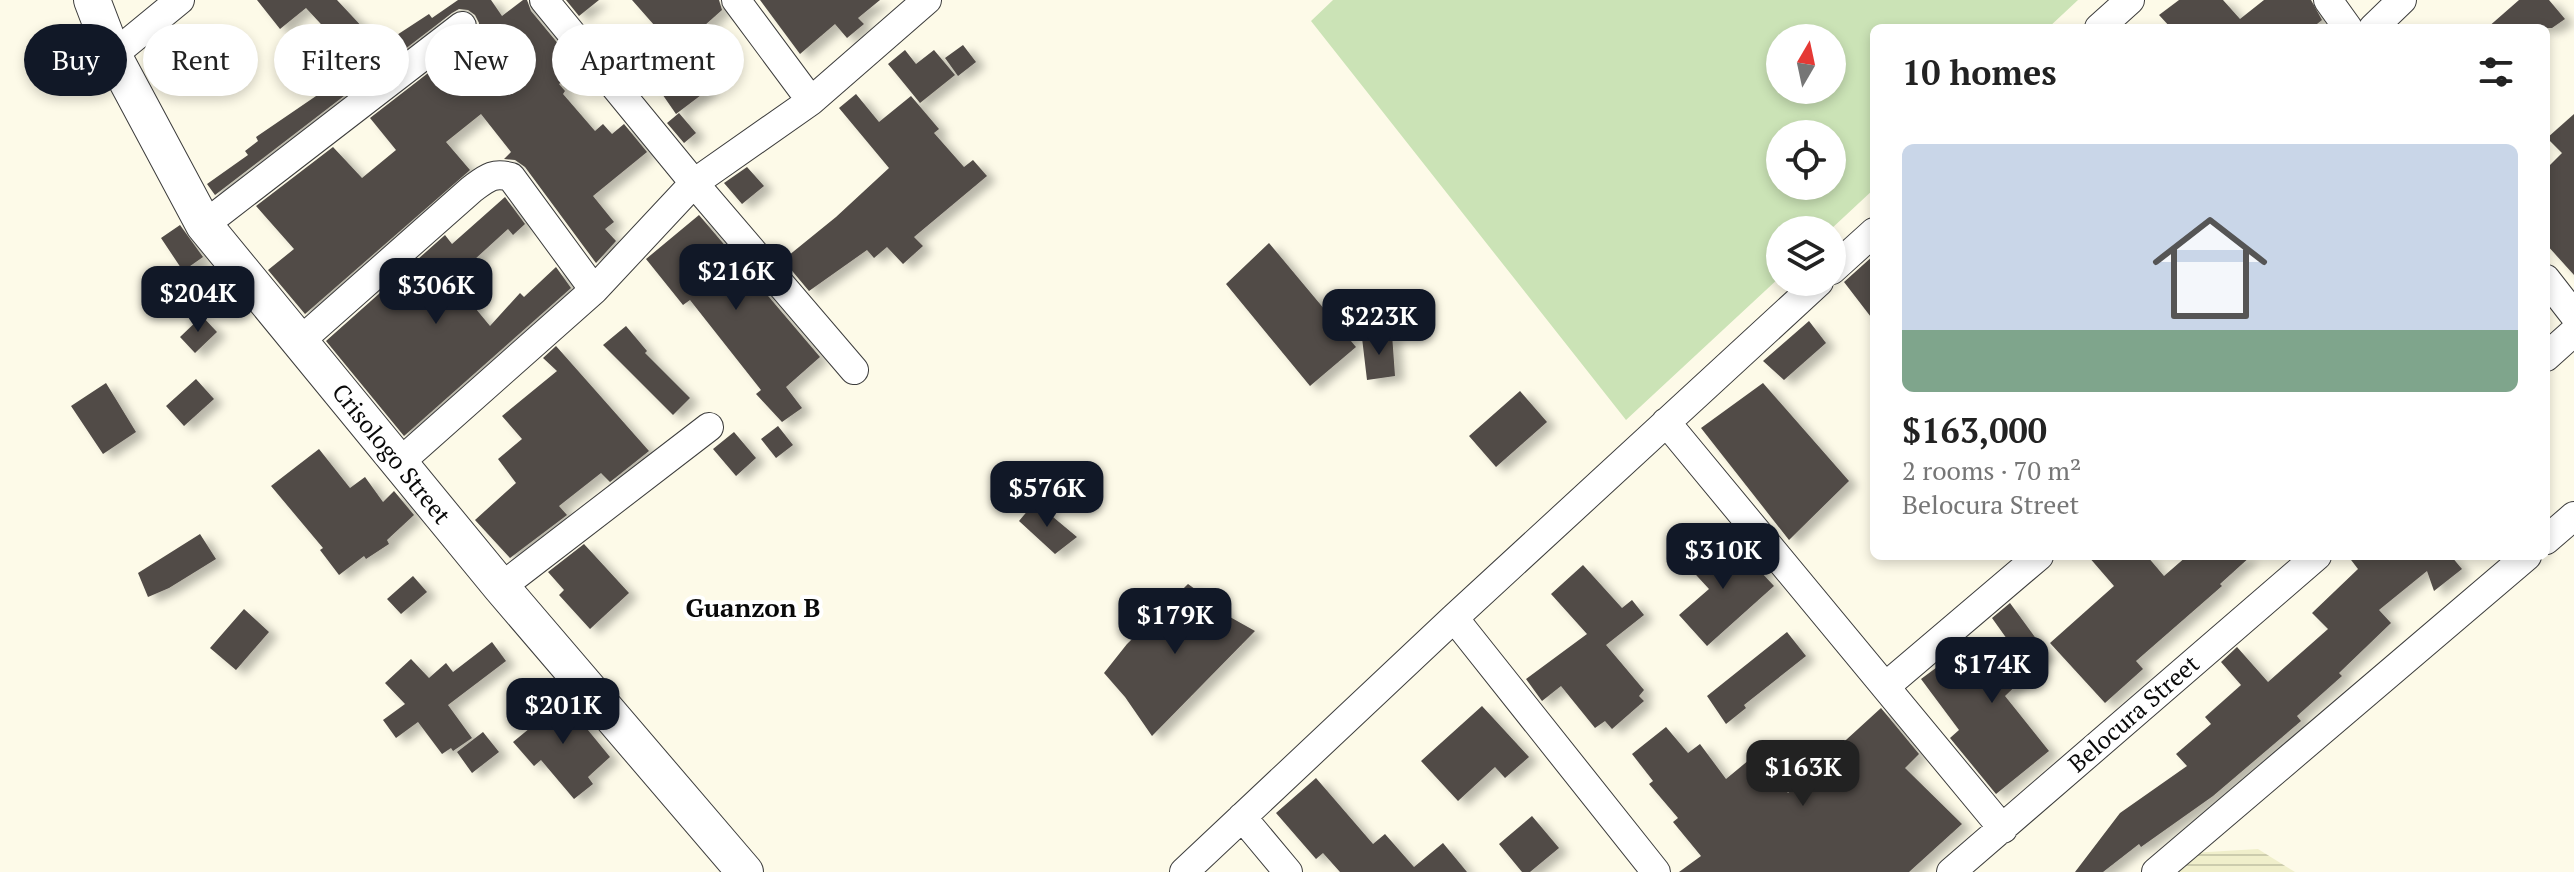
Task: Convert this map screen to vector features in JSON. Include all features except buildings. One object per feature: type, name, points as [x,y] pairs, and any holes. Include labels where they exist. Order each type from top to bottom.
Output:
[{"type":"street","name":"Crisologo Street","points":[[92,0],[101,24]]},
{"type":"street","points":[[127,44],[180,0]]},
{"type":"street","points":[[544,0],[694,183],[854,370]]},
{"type":"street","points":[[736,0],[811,101]]},
{"type":"street","points":[[399,463],[594,290],[694,183],[811,101],[927,0]]},
{"type":"street","points":[[2103,24],[2130,0]]},
{"type":"street","points":[[2328,0],[2345,24]]},
{"type":"street","points":[[2377,24],[2402,0]]},
{"type":"street","points":[[204,225],[425,55]]},
{"type":"street","name":"Crisologo Street","points":[[127,81],[204,225],[501,587],[745,872]]},
{"type":"street","points":[[299,342],[472,189],[489,176],[498,174],[511,177],[594,290]]},
{"type":"street","points":[[1846,257],[1870,236]]},
{"type":"street","points":[[2550,284],[2574,315]]},
{"type":"street","points":[[1184,872],[1804,296]]},
{"type":"street","points":[[2550,353],[2574,332]]},
{"type":"street","points":[[1666,422],[2003,829]]},
{"type":"street","points":[[501,587],[709,427]]},
{"type":"street","points":[[2550,537],[2574,516]]},
{"type":"street","points":[[1886,686],[2034,560]]},
{"type":"street","name":"Belocura Street","points":[[1951,872],[2312,560]]},
{"type":"street","points":[[2156,872],[2522,560]]},
{"type":"street","points":[[1454,618],[1656,872]]},
{"type":"street","points":[[1242,817],[1288,872]]},
{"type":"green space","points":[[1333,0],[2078,0],[2052,24],[1870,24],[1870,193],[1845,216],[1766,216],[1766,290],[1626,420],[1311,21]]},
{"type":"green space","points":[[2258,849],[2295,872],[2170,872],[2191,853]]},
{"type":"district","name":"Guanzon B","points":[[753,608]]}]
